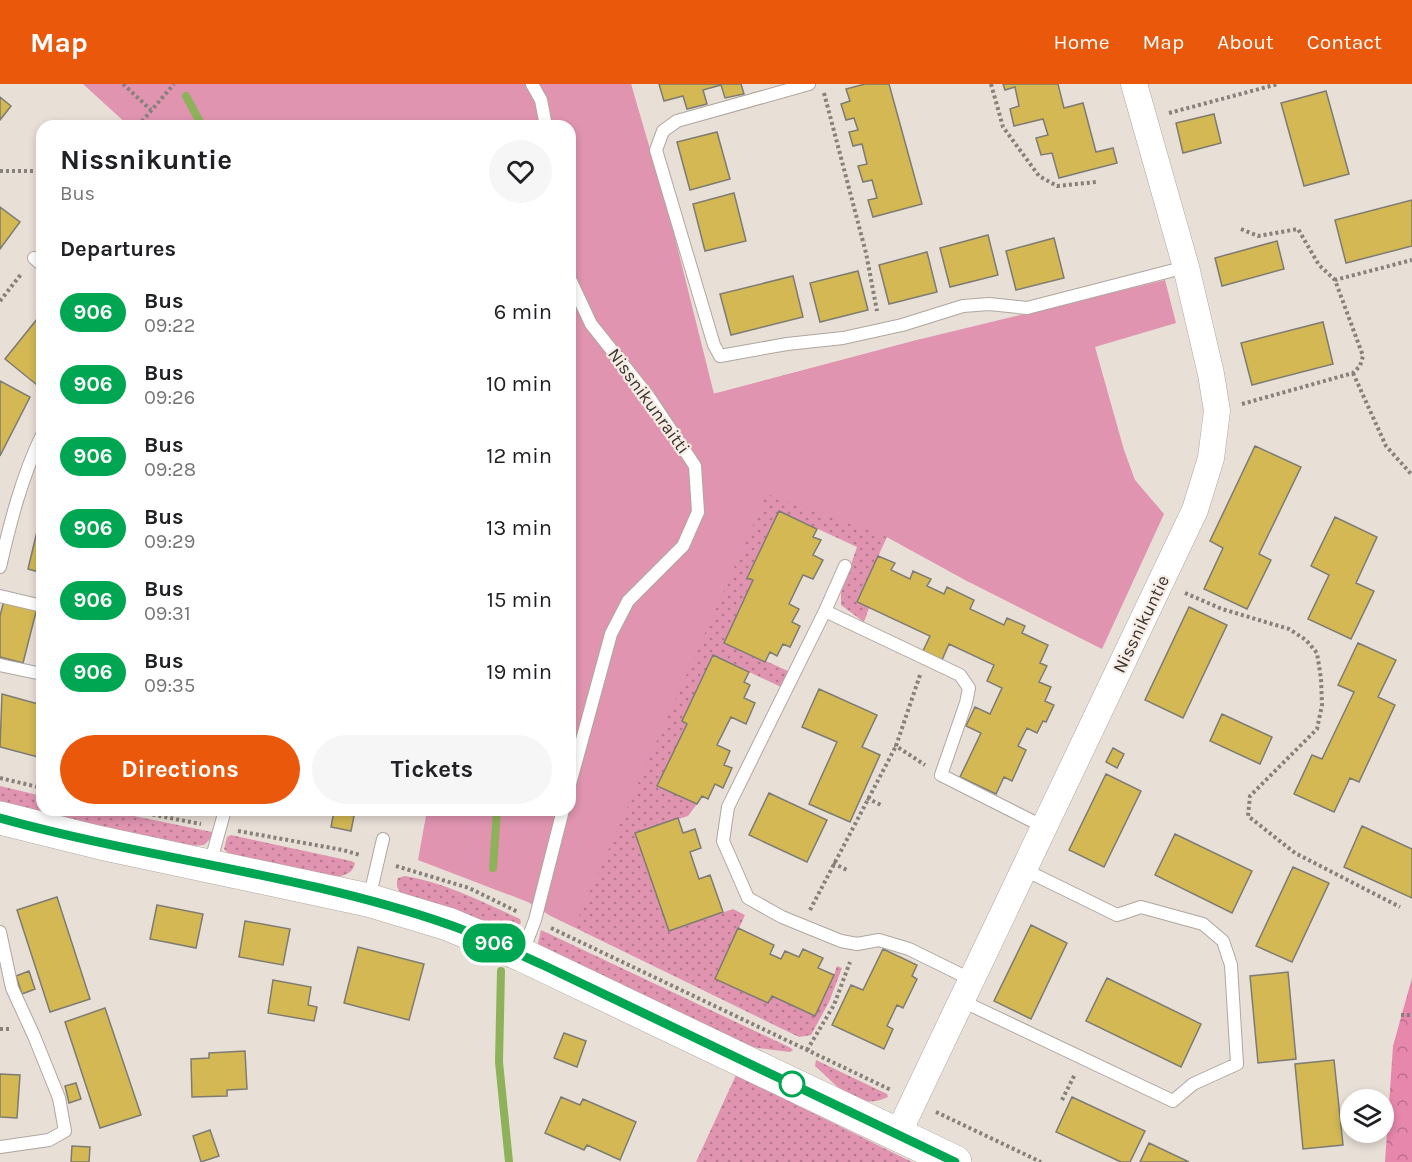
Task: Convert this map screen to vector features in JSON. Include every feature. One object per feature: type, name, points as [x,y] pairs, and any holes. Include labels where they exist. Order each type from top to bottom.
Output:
[{"type":"street","name":"Nissnikuntie","points":[[898,1134],[912,1100],[967,990],[1195,510],[1211,458],[1217,411],[1211,374],[1186,267],[1134,84]]},
{"type":"street","points":[[0,818],[101,843],[368,900],[448,924],[522,955],[955,1162]]},
{"type":"lane","points":[[532,84],[541,100],[545,120]]},
{"type":"lane","points":[[808,84],[677,121],[663,131],[656,150],[714,345],[720,356],[787,344],[843,338],[881,330],[963,306],[989,304],[1027,308],[1186,267]]},
{"type":"lane","name":"Nissnikunraitti","points":[[576,292],[591,324],[649,397],[695,466],[698,512],[683,546],[628,601],[611,634],[576,762]]},
{"type":"lane","points":[[0,567],[5,524],[36,448]]},
{"type":"lane","points":[[845,566],[728,807],[723,841],[747,898],[782,917],[841,941],[857,944],[879,940],[899,946],[967,990],[1083,1057],[1173,1101],[1193,1084],[1237,1064],[1231,965],[1223,941],[1203,924],[1141,906],[1117,915],[1023,869]]},
{"type":"lane","points":[[0,596],[36,605]]},
{"type":"lane","points":[[825,611],[960,675],[969,688],[941,775],[1044,826]]},
{"type":"lane","points":[[0,665],[36,673]]},
{"type":"lane","points":[[209,865],[223,816]]},
{"type":"lane","points":[[522,955],[535,920],[561,816]]},
{"type":"lane","points":[[368,900],[383,839]]},
{"type":"lane","points":[[0,932],[12,988],[59,1098],[65,1131],[49,1140],[0,1147]]},
{"type":"path","points":[[123,84],[151,110]]},
{"type":"path","points":[[143,120],[174,84]]},
{"type":"path","points":[[822,84],[866,254],[881,330]]},
{"type":"path","points":[[991,84],[1004,127],[1039,176],[1057,186],[1096,182]]},
{"type":"path","points":[[1145,119],[1278,84]]},
{"type":"path","points":[[0,171],[36,171]]},
{"type":"path","points":[[1217,411],[1353,373],[1360,366],[1363,356],[1335,280],[1318,265],[1298,229],[1258,236],[1241,229]]},
{"type":"path","points":[[1335,280],[1412,260]]},
{"type":"path","points":[[1353,373],[1386,446],[1412,475]]},
{"type":"path","points":[[1161,582],[1222,609],[1289,629],[1306,640],[1317,653],[1322,705],[1317,729],[1250,796],[1248,816],[1295,852],[1401,907]]},
{"type":"path","points":[[802,925],[896,746],[925,658]]},
{"type":"path","points":[[896,746],[941,775]]},
{"type":"path","points":[[0,778],[36,787]]},
{"type":"path","points":[[867,798],[881,805]]},
{"type":"path","points":[[833,863],[847,870]]},
{"type":"path","points":[[807,1050],[834,1005],[857,944]]},
{"type":"path","points":[[1401,1015],[1412,1015]]},
{"type":"path","points":[[1062,1100],[1083,1057]]},
{"type":"shaded area","points":[[83,84],[631,84],[669,214],[714,394],[921,339],[1165,280],[1176,323],[1095,347],[1124,450],[1135,480],[1164,514],[1102,649],[969,582],[887,537],[767,494],[574,927],[528,902],[418,860],[426,816],[576,816],[576,120],[122,120]]},
{"type":"shaded area","points":[[631,84],[713,394],[921,339],[969,582],[887,537],[857,602],[869,608],[864,622],[841,605],[841,593],[857,547],[779,511],[747,577],[753,580],[724,642],[788,671],[781,687],[713,655],[682,721],[687,724],[657,786],[697,804],[688,816],[635,833],[669,931],[733,909],[745,915],[716,979],[768,1003],[772,996],[834,975],[837,966],[842,968],[829,1002],[811,1035],[799,1037],[549,915],[611,676],[576,206],[576,122]]},
{"type":"shaded area","points":[[0,786],[36,795],[36,811],[0,803]]},
{"type":"shaded area","points":[[58,816],[134,816],[212,832],[212,837],[204,845],[191,846]]},
{"type":"shaded area","points":[[231,835],[355,863],[349,873],[337,877],[228,853],[224,849],[227,837]]},
{"type":"shaded area","points":[[405,876],[435,883],[464,894],[520,919],[521,923],[513,929],[497,929],[404,896],[397,883],[398,878]]},
{"type":"shaded area","points":[[541,930],[793,1050],[790,1052],[750,1047],[541,948],[538,943]]},
{"type":"shaded area","points":[[816,1060],[887,1094],[888,1097],[877,1101],[866,1101],[848,1095],[815,1066]]},
{"type":"shaded area","points":[[736,1075],[912,1162],[696,1162]]},
{"type":"green space","points":[[1412,978],[1412,1162],[1385,1162],[1386,1143],[1394,1143],[1394,1089],[1390,1089],[1393,1046]]},
{"type":"building","points":[[659,84],[741,84],[744,94],[725,98],[721,85],[703,90],[707,104],[687,109],[683,96],[664,101]]},
{"type":"building","points":[[865,84],[889,84],[922,204],[873,217],[868,200],[877,198],[872,180],[863,182],[858,166],[867,164],[862,144],[853,146],[849,132],[858,130],[854,118],[846,120],[841,104],[850,101],[846,89]]},
{"type":"building","points":[[1003,84],[1058,84],[1064,108],[1083,103],[1096,152],[1113,148],[1117,163],[1059,178],[1052,153],[1041,155],[1036,138],[1048,135],[1043,119],[1014,126],[1010,109],[1019,106],[1015,87],[1005,90]]},
{"type":"building","points":[[1326,91],[1349,174],[1304,186],[1281,103]]},
{"type":"building","points":[[0,97],[11,106],[0,120]]},
{"type":"building","points":[[1214,114],[1221,143],[1183,153],[1176,123]]},
{"type":"building","points":[[717,132],[730,179],[690,190],[677,142]]},
{"type":"building","points":[[734,193],[746,241],[705,251],[693,204]]},
{"type":"building","points":[[1412,200],[1412,246],[1346,263],[1335,220]]},
{"type":"building","points":[[0,207],[20,222],[0,249]]},
{"type":"building","points":[[988,235],[998,275],[950,287],[940,248]]},
{"type":"building","points":[[1054,238],[1064,278],[1016,290],[1006,251]]},
{"type":"building","points":[[1277,241],[1284,269],[1222,286],[1215,258]]},
{"type":"building","points":[[927,252],[937,292],[889,304],[879,265]]},
{"type":"building","points":[[858,271],[868,310],[820,322],[810,283]]},
{"type":"building","points":[[793,276],[803,317],[731,335],[720,294]]},
{"type":"building","points":[[36,320],[36,384],[5,359]]},
{"type":"building","points":[[1323,322],[1333,364],[1252,385],[1241,343]]},
{"type":"building","points":[[0,381],[30,397],[0,456]]},
{"type":"building","points":[[1255,446],[1301,467],[1259,554],[1271,560],[1247,609],[1204,589],[1223,548],[1210,541]]},
{"type":"building","points":[[779,511],[817,529],[813,537],[821,540],[813,555],[823,560],[813,579],[803,575],[789,604],[799,609],[792,622],[800,626],[790,647],[783,644],[777,656],[770,652],[765,662],[724,643],[753,580],[747,578]]},
{"type":"building","points":[[1335,517],[1377,537],[1356,583],[1374,591],[1351,639],[1308,619],[1329,575],[1311,566]]},
{"type":"building","points":[[36,536],[36,571],[28,569]]},
{"type":"building","points":[[878,556],[895,563],[891,570],[910,579],[913,571],[931,579],[927,586],[944,594],[947,587],[974,600],[970,609],[1004,625],[1007,618],[1025,626],[1022,633],[1048,645],[1040,663],[1047,666],[1039,682],[1051,687],[1045,701],[1054,705],[1046,722],[1043,721],[1037,733],[1027,728],[1018,746],[1026,750],[1012,781],[1004,777],[996,794],[960,777],[981,733],[966,726],[975,707],[990,714],[1002,688],[987,681],[994,665],[949,644],[942,660],[923,651],[930,636],[857,602]]},
{"type":"building","points":[[4,600],[36,608],[23,663],[0,657],[0,616]]},
{"type":"building","points":[[1189,607],[1227,625],[1183,718],[1145,700]]},
{"type":"building","points":[[1358,643],[1396,660],[1378,697],[1395,705],[1359,782],[1350,778],[1334,812],[1294,794],[1312,755],[1322,759],[1354,692],[1338,685]]},
{"type":"building","points":[[713,655],[749,672],[744,682],[750,685],[744,698],[755,703],[746,724],[731,717],[717,745],[730,751],[724,765],[732,768],[723,788],[715,784],[708,799],[702,796],[697,804],[657,786],[687,724],[682,721]]},
{"type":"building","points":[[819,689],[877,715],[862,747],[880,755],[850,822],[809,804],[837,742],[802,727]]},
{"type":"building","points":[[2,694],[36,703],[36,756],[0,747]]},
{"type":"building","points":[[1222,714],[1272,737],[1260,764],[1210,741]]},
{"type":"building","points":[[1113,748],[1124,754],[1117,768],[1106,762]]},
{"type":"building","points":[[1106,774],[1141,791],[1104,867],[1069,850]]},
{"type":"building","points":[[769,793],[827,820],[807,862],[749,835]]},
{"type":"building","points":[[333,816],[354,816],[351,831],[331,827]]},
{"type":"building","points":[[678,818],[683,833],[695,829],[701,848],[690,852],[699,879],[710,875],[723,912],[669,931],[635,833]]},
{"type":"building","points":[[1362,826],[1412,849],[1412,898],[1344,867]]},
{"type":"building","points":[[1175,834],[1252,871],[1232,913],[1155,875]]},
{"type":"building","points":[[1293,867],[1329,883],[1292,962],[1256,946]]},
{"type":"building","points":[[57,897],[90,999],[50,1012],[17,910]]},
{"type":"building","points":[[157,905],[203,914],[196,948],[150,939]]},
{"type":"building","points":[[245,921],[290,929],[283,965],[239,957]]},
{"type":"building","points":[[1031,925],[1067,943],[1031,1019],[994,1001]]},
{"type":"building","points":[[738,928],[774,945],[770,954],[781,959],[785,951],[799,957],[803,949],[823,958],[818,968],[834,975],[815,1016],[772,996],[768,1003],[715,979]]},
{"type":"building","points":[[358,947],[424,964],[409,1020],[344,1003]]},
{"type":"building","points":[[883,949],[917,965],[912,976],[917,979],[903,1008],[897,1005],[887,1026],[893,1029],[884,1049],[832,1025],[851,985],[863,990]]},
{"type":"building","points":[[29,971],[35,989],[22,994],[16,976]]},
{"type":"building","points":[[1288,972],[1296,1059],[1258,1063],[1250,976]]},
{"type":"building","points":[[1107,978],[1201,1024],[1181,1067],[1086,1021]]},
{"type":"building","points":[[273,980],[311,987],[308,1005],[317,1007],[314,1021],[268,1013]]},
{"type":"building","points":[[105,1008],[141,1115],[100,1128],[65,1022]]},
{"type":"building","points":[[564,1033],[586,1041],[577,1067],[554,1058]]},
{"type":"building","points":[[245,1051],[247,1089],[227,1090],[227,1096],[192,1097],[191,1059],[209,1058],[209,1053]]},
{"type":"building","points":[[1334,1060],[1340,1117],[1340,1143],[1343,1145],[1303,1149],[1295,1064]]},
{"type":"building","points":[[0,1074],[20,1075],[17,1118],[0,1117]]},
{"type":"building","points":[[76,1083],[81,1099],[69,1103],[65,1086]]},
{"type":"building","points":[[561,1097],[580,1105],[583,1099],[636,1122],[620,1160],[587,1145],[584,1150],[545,1133]]},
{"type":"building","points":[[1072,1097],[1145,1131],[1130,1162],[1121,1162],[1056,1132]]},
{"type":"building","points":[[210,1130],[219,1156],[201,1162],[193,1136]]},
{"type":"building","points":[[1149,1143],[1189,1162],[1140,1162]]},
{"type":"building","points":[[72,1146],[90,1147],[89,1162],[71,1162]]},
{"type":"waterway","points":[[186,96],[199,120]]},
{"type":"waterway","points":[[493,868],[497,816]]},
{"type":"waterway","points":[[501,971],[499,1062],[509,1162]]},
{"type":"bus line","name":"906","points":[[0,818],[101,843],[368,900],[448,924],[543,965],[955,1162]]}]
